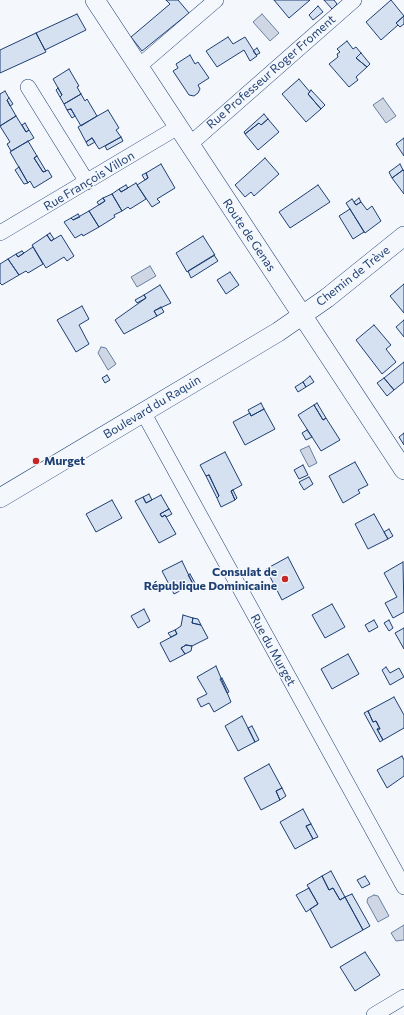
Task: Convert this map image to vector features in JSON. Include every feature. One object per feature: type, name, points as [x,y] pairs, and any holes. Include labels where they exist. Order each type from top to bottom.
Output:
[{"type":"street","name":"Route de Genas","points":[[94,0],[404,470]]},
{"type":"street","points":[[138,67],[216,0]]},
{"type":"street","name":"Rue Professeur Roger Froment","points":[[189,145],[354,0]]},
{"type":"street","points":[[28,86],[87,182]]},
{"type":"street","name":"Rue François Villon","points":[[0,233],[178,128]]},
{"type":"street","name":"Chemin de Trève","points":[[302,315],[327,298],[404,236]]},
{"type":"street","name":"Boulevard du Raquin","points":[[0,498],[278,332],[302,315]]},
{"type":"street","name":"Rue du Murget","points":[[142,412],[404,887]]},
{"type":"street","points":[[374,1015],[404,997]]},
{"type":"shaded area","points":[[262,14],[279,33],[270,41],[253,22]]},
{"type":"shaded area","points":[[383,98],[396,116],[386,123],[373,105]]},
{"type":"shaded area","points":[[150,266],[156,276],[137,287],[131,277]]},
{"type":"shaded area","points":[[101,347],[106,348],[116,364],[108,370],[98,353]]},
{"type":"shaded area","points":[[309,446],[317,463],[309,467],[300,450]]},
{"type":"shaded area","points":[[374,895],[378,896],[389,916],[378,922],[367,902],[368,898]]},
{"type":"shaded area","points":[[404,925],[404,940],[396,941],[391,933]]},
{"type":"building","points":[[166,0],[178,0],[189,13],[142,51],[131,37],[170,4]]},
{"type":"building","points":[[274,0],[310,0],[289,18]]},
{"type":"building","points":[[324,0],[334,0],[337,4],[332,9]]},
{"type":"building","points":[[391,0],[404,16],[396,23],[398,25],[381,40],[366,22]]},
{"type":"building","points":[[318,6],[323,12],[313,20],[309,15]]},
{"type":"building","points":[[77,14],[86,30],[45,50],[36,33]]},
{"type":"building","points":[[404,16],[404,24],[400,27],[396,23]]},
{"type":"building","points":[[36,33],[46,52],[0,73],[0,50]]},
{"type":"building","points":[[228,37],[233,44],[245,37],[257,56],[250,61],[244,50],[217,67],[206,51]]},
{"type":"building","points":[[347,41],[353,49],[356,47],[361,53],[356,58],[367,67],[356,77],[358,80],[349,87],[329,64],[338,57],[337,54],[340,52],[337,49]]},
{"type":"building","points":[[257,48],[260,53],[256,55],[253,51]]},
{"type":"building","points":[[361,53],[370,64],[367,67],[356,58]]},
{"type":"building","points":[[190,55],[195,64],[198,62],[209,78],[198,85],[200,89],[194,96],[189,95],[173,71],[178,68],[176,64]]},
{"type":"building","points":[[69,69],[79,86],[77,87],[81,94],[64,104],[60,97],[62,95],[53,79]]},
{"type":"building","points":[[299,79],[310,92],[308,94],[321,109],[306,122],[282,94]]},
{"type":"building","points":[[58,88],[62,95],[60,97],[56,90]]},
{"type":"building","points":[[311,90],[325,105],[321,109],[308,94]]},
{"type":"building","points":[[5,91],[9,98],[7,100],[16,116],[0,126],[0,94]]},
{"type":"building","points":[[81,94],[85,101],[87,99],[97,116],[81,126],[71,109],[67,110],[64,104]]},
{"type":"building","points":[[9,98],[13,104],[10,106],[7,100]]},
{"type":"building","points":[[71,109],[75,116],[72,118],[67,110]]},
{"type":"building","points":[[108,110],[119,128],[116,130],[121,137],[99,149],[92,138],[86,142],[78,127]]},
{"type":"building","points":[[264,114],[268,119],[261,125],[259,123],[245,134],[244,132]]},
{"type":"building","points":[[16,116],[26,132],[29,130],[34,138],[11,151],[7,144],[10,142],[0,126]]},
{"type":"building","points":[[268,119],[279,132],[258,150],[245,134],[259,123],[261,125]]},
{"type":"building","points":[[25,123],[29,130],[26,132],[22,125]]},
{"type":"building","points":[[121,137],[123,141],[107,150],[105,146]]},
{"type":"building","points":[[92,138],[95,142],[88,146],[86,142]]},
{"type":"building","points":[[404,138],[404,156],[396,144]]},
{"type":"building","points":[[28,141],[37,156],[34,158],[43,172],[48,170],[52,177],[34,188],[30,181],[28,183],[10,152]]},
{"type":"building","points":[[37,156],[46,171],[43,172],[34,158]]},
{"type":"building","points":[[265,158],[279,174],[254,196],[251,192],[245,197],[235,185]]},
{"type":"building","points":[[161,164],[175,188],[157,199],[160,202],[152,207],[137,185],[148,178],[146,173]]},
{"type":"building","points":[[400,164],[403,170],[392,178],[389,172]]},
{"type":"building","points":[[19,167],[28,183],[24,184],[15,170]]},
{"type":"building","points":[[403,170],[404,171],[404,194],[392,178]]},
{"type":"building","points":[[146,173],[148,178],[145,180],[142,175]]},
{"type":"building","points":[[136,183],[146,199],[130,209],[128,207],[122,211],[112,194],[119,189],[121,192]]},
{"type":"building","points":[[126,185],[128,188],[121,192],[119,189]]},
{"type":"building","points":[[318,185],[330,202],[290,228],[279,212]]},
{"type":"building","points":[[112,194],[122,211],[114,215],[115,217],[99,227],[89,211],[105,201],[103,198]]},
{"type":"building","points":[[103,198],[105,201],[99,205],[97,202]]},
{"type":"building","points":[[359,198],[361,202],[356,205],[354,202]]},
{"type":"building","points":[[352,199],[356,205],[361,202],[367,210],[372,206],[381,221],[365,233],[346,203]]},
{"type":"building","points":[[350,209],[364,232],[353,239],[339,216]]},
{"type":"building","points":[[89,211],[99,227],[83,236],[82,234],[75,238],[64,222],[71,218],[73,220]]},
{"type":"building","points":[[78,214],[80,217],[73,220],[71,218]]},
{"type":"building","points":[[50,233],[54,239],[51,241],[47,235]]},
{"type":"building","points":[[47,235],[51,241],[61,235],[74,256],[67,261],[64,257],[46,268],[32,245]]},
{"type":"building","points":[[203,236],[215,255],[187,272],[176,253]]},
{"type":"building","points":[[33,247],[43,264],[28,273],[26,271],[19,275],[8,259],[16,254],[18,257]]},
{"type":"building","points":[[22,251],[24,253],[18,257],[16,254]]},
{"type":"building","points":[[214,255],[218,261],[191,278],[188,271]]},
{"type":"building","points":[[8,259],[19,275],[2,285],[0,283],[0,264]]},
{"type":"building","points":[[230,272],[239,285],[226,294],[217,280]]},
{"type":"building","points":[[404,284],[404,313],[390,296]]},
{"type":"building","points":[[160,285],[171,303],[154,311],[157,316],[124,334],[115,320],[146,298],[144,295]]},
{"type":"building","points":[[144,295],[146,298],[137,303],[135,300]]},
{"type":"building","points":[[82,306],[89,319],[79,325],[89,344],[76,352],[57,320]]},
{"type":"building","points":[[161,307],[164,312],[157,316],[154,311]]},
{"type":"building","points":[[404,320],[404,337],[396,327]]},
{"type":"building","points":[[374,325],[391,345],[386,349],[396,362],[382,374],[356,340]]},
{"type":"building","points":[[404,362],[404,382],[394,390],[384,378]]},
{"type":"building","points":[[107,375],[110,380],[105,383],[102,378]]},
{"type":"building","points":[[310,376],[314,382],[306,387],[303,382]]},
{"type":"building","points":[[384,378],[394,390],[387,396],[377,383]]},
{"type":"building","points":[[303,382],[306,387],[298,392],[295,387]]},
{"type":"building","points":[[261,403],[264,409],[251,416],[248,410]]},
{"type":"building","points":[[317,403],[326,418],[323,420],[314,405]]},
{"type":"building","points":[[314,405],[323,420],[326,418],[340,440],[321,451],[298,415]]},
{"type":"building","points":[[264,409],[275,429],[245,445],[233,422],[250,413],[251,416]]},
{"type":"building","points":[[307,430],[312,437],[306,440],[302,433]]},
{"type":"building","points":[[404,433],[404,445],[399,437]]},
{"type":"building","points":[[225,452],[242,485],[231,491],[235,500],[221,507],[217,498],[219,496],[209,475],[206,476],[200,465]]},
{"type":"building","points":[[355,462],[368,485],[358,490],[360,493],[343,503],[329,476]]},
{"type":"building","points":[[303,465],[308,475],[299,479],[294,470]]},
{"type":"building","points":[[209,475],[219,496],[217,498],[206,476]]},
{"type":"building","points":[[309,477],[313,484],[304,490],[299,482]]},
{"type":"building","points":[[233,490],[237,498],[235,500],[231,491]]},
{"type":"building","points":[[149,494],[152,500],[146,503],[143,497]]},
{"type":"building","points":[[161,495],[169,509],[160,514],[162,517],[165,515],[176,534],[159,543],[135,501],[143,497],[146,503]]},
{"type":"building","points":[[112,500],[122,518],[96,532],[86,514]]},
{"type":"building","points":[[169,509],[172,514],[162,517],[160,514]]},
{"type":"building","points":[[374,514],[388,539],[368,549],[355,524]]},
{"type":"building","points":[[389,529],[393,536],[388,539],[384,532]]},
{"type":"building","name":"Consulat de République Dominicaine","points":[[288,557],[304,588],[282,600],[266,569]]},
{"type":"building","points":[[182,561],[193,584],[174,594],[162,571]]},
{"type":"building","points":[[403,562],[404,612],[393,618],[385,603],[397,597],[384,573]]},
{"type":"building","points":[[190,574],[195,583],[193,584],[188,575]]},
{"type":"building","points":[[332,604],[345,627],[325,638],[312,615]]},
{"type":"building","points":[[144,609],[150,621],[138,628],[131,616]]},
{"type":"building","points":[[183,615],[193,618],[192,623],[201,625],[208,638],[192,646],[186,645],[181,648],[185,654],[170,662],[160,643],[177,634],[175,630],[181,626]]},
{"type":"building","points":[[193,618],[198,619],[201,625],[192,623]]},
{"type":"building","points":[[374,620],[378,627],[369,632],[365,625]]},
{"type":"building","points":[[389,620],[393,628],[389,631],[384,623]]},
{"type":"building","points":[[404,628],[404,649],[395,633]]},
{"type":"building","points":[[175,630],[177,634],[171,637],[168,633]]},
{"type":"building","points":[[186,645],[192,646],[191,651],[185,654],[181,648]]},
{"type":"building","points":[[348,654],[359,674],[332,689],[321,669]]},
{"type":"building","points":[[216,666],[231,702],[214,712],[209,703],[201,707],[197,699],[207,694],[197,677]]},
{"type":"building","points":[[386,667],[390,673],[399,668],[404,677],[390,685],[382,670]]},
{"type":"building","points":[[222,678],[229,692],[227,693],[220,679]]},
{"type":"building","points":[[394,697],[404,715],[404,728],[383,740],[377,729],[380,729],[376,721],[373,722],[368,711]]},
{"type":"building","points":[[368,711],[373,722],[376,721],[380,729],[377,729],[383,740],[380,742],[364,713]]},
{"type":"building","points":[[242,716],[255,742],[238,751],[225,726]]},
{"type":"building","points":[[252,726],[259,740],[255,742],[248,728]]},
{"type":"building","points":[[402,756],[404,760],[404,776],[387,788],[377,770]]},
{"type":"building","points":[[269,764],[282,788],[276,791],[280,800],[261,810],[244,778]]},
{"type":"building","points":[[282,788],[286,796],[280,800],[276,791]]},
{"type":"building","points":[[303,809],[311,824],[306,826],[313,839],[295,849],[280,822]]},
{"type":"building","points":[[311,824],[318,837],[313,839],[306,826]]},
{"type":"building","points":[[331,871],[345,897],[340,900],[333,888],[329,890],[322,876]]},
{"type":"building","points":[[322,876],[329,890],[333,888],[340,900],[345,897],[363,930],[331,948],[310,909],[318,904],[307,885]]},
{"type":"building","points":[[365,876],[370,884],[362,888],[357,880]]},
{"type":"building","points":[[309,888],[318,904],[306,912],[296,895]]},
{"type":"building","points":[[352,894],[370,926],[363,930],[345,897]]},
{"type":"building","points":[[365,952],[380,975],[355,991],[340,967]]},
{"type":"place","name":"Murget","points":[[36,461]]},
{"type":"place","name":"Consulat de République Dominicaine","points":[[285,579]]}]
